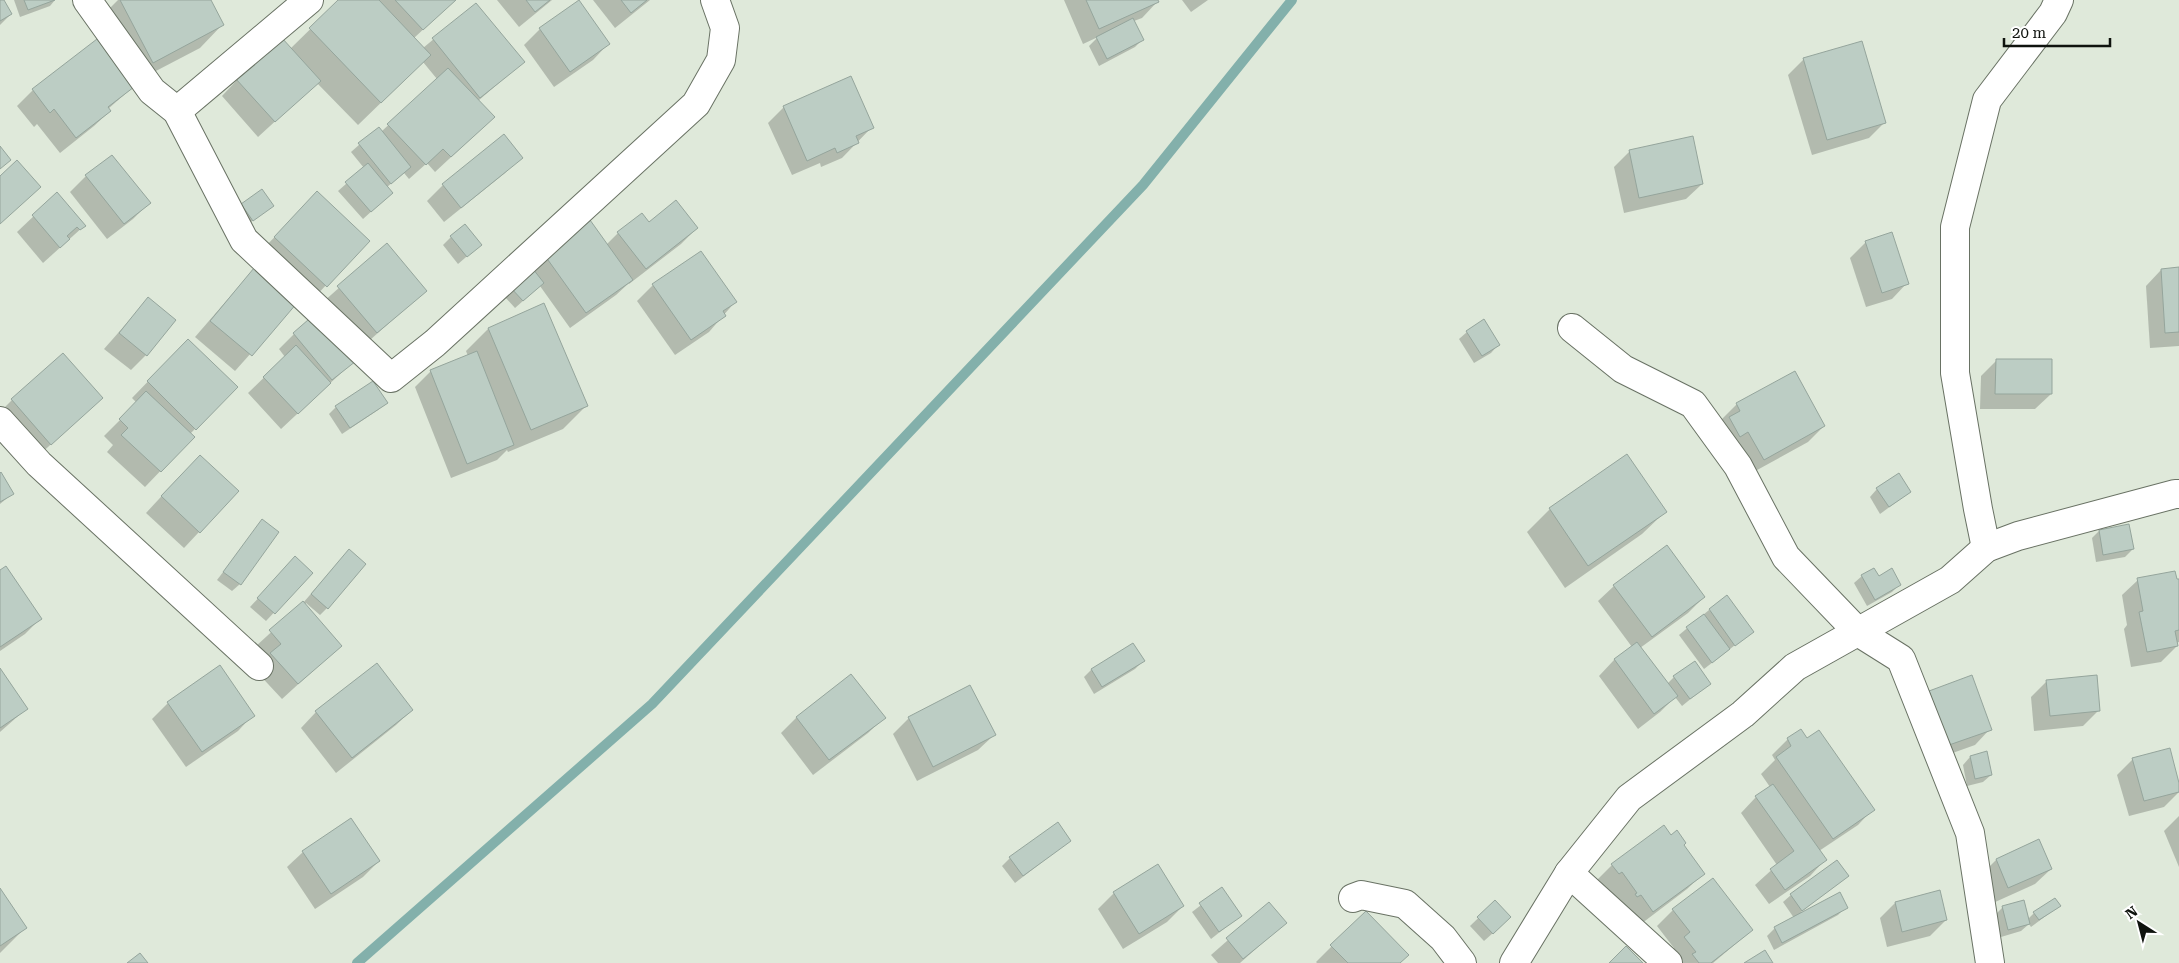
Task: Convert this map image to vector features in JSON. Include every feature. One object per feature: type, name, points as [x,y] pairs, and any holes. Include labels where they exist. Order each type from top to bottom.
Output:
[{"type":"street","points":[[87,0],[152,91],[178,110],[244,240],[391,378],[435,343],[696,104],[722,60],[725,28],[715,0]]},
{"type":"street","points":[[178,110],[309,0]]},
{"type":"street","points":[[1986,548],[1954,373],[1954,227],[1987,100],[2053,12],[2059,0]]},
{"type":"street","points":[[1572,328],[1623,369],[1693,404],[1738,466],[1786,556],[1858,632],[1901,659],[1970,833],[1990,963]]},
{"type":"street","points":[[0,421],[39,464],[259,666]]},
{"type":"street","points":[[1514,963],[1569,873],[1628,798],[1743,714],[1795,667],[1950,580],[1986,548],[2018,536],[2179,494]]},
{"type":"street","points":[[1569,873],[1668,963]]},
{"type":"street","points":[[1353,898],[1361,895],[1405,904],[1443,938],[1462,963]]},
{"type":"building","points":[[0,0],[4,0],[12,14],[0,21]]},
{"type":"building","points":[[24,0],[55,0],[28,10]]},
{"type":"building","points":[[120,0],[211,0],[224,25],[153,63]]},
{"type":"building","points":[[338,0],[379,0],[431,55],[381,103],[309,28]]},
{"type":"building","points":[[395,0],[456,0],[423,30]]},
{"type":"building","points":[[526,0],[550,0],[535,12]]},
{"type":"building","points":[[579,0],[610,44],[570,72],[539,28]]},
{"type":"building","points":[[621,0],[647,0],[631,13]]},
{"type":"building","points":[[1086,0],[1158,0],[1159,2],[1099,29]]},
{"type":"building","points":[[476,3],[525,62],[480,98],[432,38]]},
{"type":"building","points":[[1133,18],[1144,40],[1107,59],[1096,37]]},
{"type":"building","points":[[282,38],[321,81],[275,122],[236,79]]},
{"type":"building","points":[[97,39],[134,87],[108,107],[111,111],[76,138],[54,109],[50,113],[32,89]]},
{"type":"building","points":[[1862,41],[1886,123],[1827,140],[1803,58]]},
{"type":"building","points":[[448,68],[495,117],[451,157],[443,149],[426,165],[387,124]]},
{"type":"building","points":[[851,76],[874,128],[856,136],[859,143],[837,153],[835,148],[807,161],[783,106]]},
{"type":"building","points":[[379,127],[411,167],[391,184],[358,143]]},
{"type":"building","points":[[504,134],[523,158],[461,208],[442,184]]},
{"type":"building","points":[[1693,136],[1703,184],[1639,198],[1629,150]]},
{"type":"building","points":[[0,146],[11,160],[0,169]]},
{"type":"building","points":[[112,155],[151,203],[124,224],[85,175]]},
{"type":"building","points":[[17,160],[41,187],[0,224],[0,176]]},
{"type":"building","points":[[368,163],[393,193],[371,212],[345,182]]},
{"type":"building","points":[[262,189],[274,206],[253,221],[241,204]]},
{"type":"building","points":[[317,191],[370,241],[327,287],[274,237]]},
{"type":"building","points":[[57,192],[86,226],[80,230],[77,227],[67,236],[70,239],[60,248],[32,215]]},
{"type":"building","points":[[676,200],[698,228],[646,269],[617,232],[642,213],[649,222]]},
{"type":"building","points":[[590,220],[633,280],[586,313],[543,253]]},
{"type":"building","points":[[465,224],[482,245],[467,257],[450,236]]},
{"type":"building","points":[[1892,232],[1909,284],[1882,293],[1865,241]]},
{"type":"building","points":[[387,243],[427,291],[377,333],[337,286]]},
{"type":"building","points":[[701,251],[737,302],[723,311],[726,316],[691,340],[652,284]]},
{"type":"building","points":[[2179,267],[2179,332],[2165,333],[2161,269]]},
{"type":"building","points":[[254,268],[297,303],[252,356],[210,321]]},
{"type":"building","points":[[533,269],[544,283],[523,301],[511,288]]},
{"type":"building","points":[[148,297],[176,320],[147,356],[119,333]]},
{"type":"building","points":[[544,303],[588,406],[531,430],[488,328]]},
{"type":"building","points":[[316,313],[356,361],[332,380],[293,333]]},
{"type":"building","points":[[1484,319],[1500,345],[1482,356],[1466,331]]},
{"type":"building","points":[[188,339],[238,387],[196,430],[147,381]]},
{"type":"building","points":[[296,345],[331,383],[298,414],[263,377]]},
{"type":"building","points":[[477,351],[514,445],[467,464],[430,370]]},
{"type":"building","points":[[63,353],[103,398],[51,445],[11,399]]},
{"type":"building","points":[[1996,359],[2052,359],[2052,394],[1995,394]]},
{"type":"building","points":[[1795,371],[1825,426],[1764,460],[1748,432],[1740,437],[1729,417],[1740,411],[1736,403]]},
{"type":"building","points":[[373,381],[388,403],[350,428],[335,406]]},
{"type":"building","points":[[146,391],[195,437],[161,472],[121,435],[128,428],[119,419]]},
{"type":"building","points":[[1627,454],[1667,512],[1588,566],[1549,508]]},
{"type":"building","points":[[200,455],[239,491],[200,533],[161,496]]},
{"type":"building","points":[[0,473],[14,494],[0,502]]},
{"type":"building","points":[[1899,473],[1911,492],[1889,507],[1876,488]]},
{"type":"building","points":[[262,519],[279,532],[241,585],[223,572]]},
{"type":"building","points":[[2129,524],[2134,549],[2103,555],[2099,530]]},
{"type":"building","points":[[1667,545],[1705,597],[1652,637],[1613,585]]},
{"type":"building","points":[[349,549],[366,564],[328,609],[311,594]]},
{"type":"building","points":[[295,556],[313,573],[275,614],[257,598]]},
{"type":"building","points":[[6,566],[42,619],[0,647],[0,570]]},
{"type":"building","points":[[1874,568],[1879,576],[1892,568],[1901,585],[1875,600],[1861,575]]},
{"type":"building","points":[[2175,571],[2177,579],[2179,579],[2179,630],[2175,631],[2178,646],[2147,652],[2139,612],[2143,611],[2137,578]]},
{"type":"building","points":[[1727,595],[1754,632],[1735,646],[1709,609]]},
{"type":"building","points":[[303,601],[342,646],[298,684],[270,653],[281,644],[269,630]]},
{"type":"building","points":[[1704,614],[1730,649],[1712,663],[1686,627]]},
{"type":"building","points":[[1637,642],[1678,696],[1654,714],[1614,659]]},
{"type":"building","points":[[1133,643],[1145,661],[1102,687],[1091,669]]},
{"type":"building","points":[[1695,661],[1711,684],[1690,699],[1673,676]]},
{"type":"building","points":[[377,663],[413,710],[352,758],[315,711]]},
{"type":"building","points":[[220,665],[255,716],[202,752],[167,702]]},
{"type":"building","points":[[0,668],[28,709],[0,728]]},
{"type":"building","points":[[851,674],[886,718],[829,760],[796,717]]},
{"type":"building","points":[[1972,675],[1992,730],[1949,745],[1929,691]]},
{"type":"building","points":[[2097,675],[2100,711],[2050,716],[2046,680]]},
{"type":"building","points":[[970,685],[996,735],[933,767],[908,717]]},
{"type":"building","points":[[1801,729],[1807,738],[1819,730],[1875,810],[1833,839],[1776,757],[1791,746],[1787,738]]},
{"type":"building","points":[[2170,748],[2179,783],[2179,792],[2144,801],[2132,758]]},
{"type":"building","points":[[1987,751],[1992,775],[1975,779],[1970,756]]},
{"type":"building","points":[[1773,784],[1827,860],[1785,890],[1770,869],[1794,851],[1755,796]]},
{"type":"building","points":[[351,818],[380,861],[331,894],[302,851]]},
{"type":"building","points":[[1058,822],[1071,841],[1023,876],[1009,857]]},
{"type":"building","points":[[1664,825],[1671,835],[1677,830],[1686,843],[1684,845],[1705,874],[1653,912],[1641,895],[1637,897],[1635,894],[1637,893],[1622,872],[1619,874],[1611,864]]},
{"type":"building","points":[[2039,839],[2052,869],[2008,888],[1996,859]]},
{"type":"building","points":[[1837,860],[1849,876],[1802,911],[1790,894]]},
{"type":"building","points":[[1158,864],[1184,906],[1139,934],[1113,892]]},
{"type":"building","points":[[1713,878],[1753,930],[1711,963],[1699,963],[1692,954],[1696,952],[1684,937],[1690,932],[1672,909]]},
{"type":"building","points":[[1222,887],[1242,916],[1219,932],[1199,903]]},
{"type":"building","points":[[0,888],[27,928],[0,946]]},
{"type":"building","points":[[1940,890],[1947,920],[1902,932],[1895,902]]},
{"type":"building","points":[[1840,892],[1848,908],[1782,943],[1774,927]]},
{"type":"building","points":[[2055,898],[2061,906],[2039,920],[2033,912]]},
{"type":"building","points":[[1495,900],[1511,917],[1493,934],[1477,917]]},
{"type":"building","points":[[2024,900],[2030,924],[2008,930],[2002,906]]},
{"type":"building","points":[[1269,902],[1287,923],[1243,959],[1226,938]]},
{"type":"building","points":[[1366,911],[1409,955],[1400,963],[1348,963],[1330,945]]},
{"type":"building","points":[[1626,946],[1643,963],[1609,963]]},
{"type":"building","points":[[1765,950],[1773,963],[1744,963]]},
{"type":"building","points":[[140,953],[148,963],[127,963]]},
{"type":"waterway","points":[[357,963],[652,704],[1143,185],[1292,0]]}]
